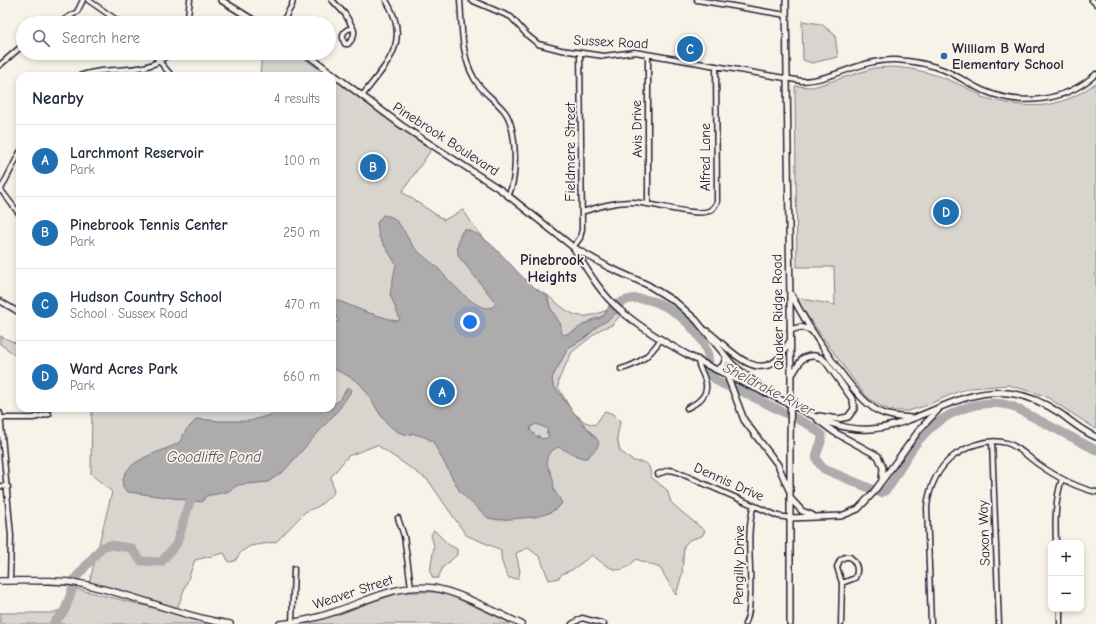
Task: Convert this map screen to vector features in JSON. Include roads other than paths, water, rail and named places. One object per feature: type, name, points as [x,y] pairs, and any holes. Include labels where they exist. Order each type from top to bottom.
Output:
[{"type":"main road","points":[[0,581],[59,581],[82,584],[178,612],[230,624]]},
{"type":"main road","name":"Weaver Street","points":[[280,624],[292,623],[335,612],[395,589],[411,587],[435,588],[456,595],[521,624]]},
{"type":"street","points":[[70,16],[77,12],[83,0]]},
{"type":"street","points":[[88,0],[110,16]]},
{"type":"street","points":[[188,16],[190,0]]},
{"type":"street","points":[[221,0],[247,16]]},
{"type":"street","points":[[286,16],[293,0]]},
{"type":"street","points":[[332,0],[345,14],[353,28]]},
{"type":"street","points":[[362,96],[386,67],[396,45],[395,19],[386,0]]},
{"type":"street","points":[[460,0],[468,63],[474,79],[506,112],[512,127],[514,178],[508,196]]},
{"type":"street","name":"Sussex Road","points":[[471,0],[511,17],[527,35],[538,44],[580,53],[604,56],[627,52],[802,81],[816,80],[837,75],[852,68],[881,61],[895,60],[923,63],[944,70],[981,89],[1001,96],[1019,99],[1041,99],[1074,91],[1096,74]]},
{"type":"street","points":[[697,0],[786,15]]},
{"type":"street","name":"Quaker Ridge Road","points":[[786,0],[791,377],[790,624]]},
{"type":"street","points":[[0,65],[16,51]]},
{"type":"street","name":"Fieldmere Street","points":[[573,247],[581,235],[582,212],[580,53]]},
{"type":"street","name":"Avis Drive","points":[[648,55],[648,203]]},
{"type":"street","name":"Pinebrook Boulevard","points":[[314,60],[330,72]]},
{"type":"street","points":[[89,72],[136,69],[160,61],[169,72]]},
{"type":"street","name":"Alfred Lane","points":[[582,212],[616,203],[648,203],[689,212],[708,211],[715,206],[717,202],[716,66]]},
{"type":"street","name":"Pinebrook Boulevard","points":[[336,76],[423,140],[508,196],[573,247],[608,267],[664,294],[682,307],[700,325],[726,358],[743,374],[776,397]]},
{"type":"street","points":[[16,160],[0,191],[16,210]]},
{"type":"street","name":"Pinebrook Boulevard","points":[[573,247],[584,266],[606,294],[625,314],[661,339],[752,388],[776,397],[812,415],[837,425],[862,429],[885,427],[916,418],[957,400],[979,394],[1015,394],[1030,398],[1049,406],[1080,429],[1096,437]]},
{"type":"street","points":[[790,294],[811,330],[858,395],[867,404],[890,416],[916,418]]},
{"type":"street","points":[[0,301],[16,311]]},
{"type":"street","points":[[700,325],[721,341],[734,355],[754,366],[766,366],[774,362],[790,340]]},
{"type":"street","points":[[790,330],[801,327],[811,330]]},
{"type":"street","points":[[621,370],[642,361],[651,353],[661,339]]},
{"type":"street","points":[[791,377],[802,359],[812,356],[820,358],[826,362],[853,400],[853,412],[845,419],[812,415]]},
{"type":"street","points":[[718,369],[723,366],[726,358]]},
{"type":"street","points":[[687,408],[698,402],[706,390],[706,382],[699,366],[698,359]]},
{"type":"street","points":[[726,374],[748,426],[778,465],[790,496],[802,511],[815,516]]},
{"type":"street","points":[[790,518],[849,514],[862,506],[920,429],[940,408]]},
{"type":"street","points":[[10,581],[11,536],[8,487],[0,416],[33,418],[49,414]]},
{"type":"street","points":[[812,415],[834,432],[878,456],[883,468],[880,484]]},
{"type":"street","points":[[931,624],[927,507],[928,493],[944,465],[952,457],[971,446],[992,442],[1008,444],[1062,479],[1096,492]]},
{"type":"street","name":"Saxon Way","points":[[992,442],[999,624]]},
{"type":"street","name":"Dennis Drive","points":[[658,474],[669,470],[675,471],[778,516],[790,518]]},
{"type":"street","points":[[1056,540],[1056,508],[1062,479]]},
{"type":"street","points":[[0,486],[8,487]]},
{"type":"street","name":"Pengilly Drive","points":[[746,624],[749,617],[750,523],[754,505]]},
{"type":"street","points":[[398,518],[404,536],[411,587]]},
{"type":"street","points":[[841,624],[842,583],[836,567],[840,560],[850,558],[857,566],[857,574],[851,580],[842,583]]},
{"type":"street","points":[[292,623],[294,569]]},
{"type":"street","points":[[1060,612],[1060,624]]},
{"type":"street","points":[[572,624],[582,618],[604,624]]},
{"type":"water","points":[[383,215],[392,217],[399,224],[416,249],[437,267],[456,288],[474,303],[490,308],[496,303],[458,254],[459,239],[464,229],[476,234],[497,250],[536,289],[547,295],[550,307],[561,325],[561,332],[564,335],[574,331],[586,323],[600,318],[605,315],[609,306],[620,303],[616,313],[610,319],[598,326],[585,338],[568,348],[552,378],[553,385],[574,413],[599,442],[597,448],[587,458],[582,458],[558,447],[547,456],[547,463],[553,478],[554,490],[562,503],[558,508],[549,513],[536,517],[498,520],[488,518],[460,492],[433,442],[425,437],[411,433],[411,435],[402,433],[387,424],[362,386],[352,378],[336,370],[336,321],[339,321],[336,317],[336,300],[366,312],[396,321],[400,320],[390,294],[396,264],[379,237],[377,223]],"holes":[[[536,424],[546,428],[548,432],[546,432],[549,436],[542,439],[538,435],[538,438],[530,430],[531,427]]]},
{"type":"water","name":"Goodliffe Pond","points":[[348,387],[352,390],[339,409],[284,471],[268,482],[238,485],[227,492],[206,496],[202,502],[128,492],[123,488],[123,478],[127,470],[143,458],[180,442],[186,430],[197,419],[250,421],[279,412],[336,412],[336,402],[339,401]]},
{"type":"waterway","name":"Sheldrake River","points":[[620,303],[632,299],[645,299],[658,303],[671,310],[683,319],[702,341],[708,354],[709,371],[715,379],[811,426],[822,435],[816,456],[819,464],[824,469],[881,493],[889,487],[910,452],[927,431],[948,415],[986,403],[1012,406],[1096,450]]},
{"type":"waterway","name":"Sheldrake River","points":[[73,581],[102,547],[110,545],[131,548],[141,561],[161,562],[176,545],[191,499]]},
{"type":"waterway","name":"Sheldrake River","points":[[53,624],[65,610],[72,590]]},
{"type":"place","name":"Hudson Country School","points":[[690,49]]},
{"type":"place","name":"William B Ward Elementary School","points":[[944,56]]},
{"type":"place","name":"Pinebrook Tennis Center","points":[[373,167]]},
{"type":"place","name":"Ward Acres Park","points":[[946,212]]},
{"type":"place","name":"Larchmont Reservoir","points":[[442,392]]},
{"type":"district","name":"Pinebrook Heights","points":[[552,268]]}]
